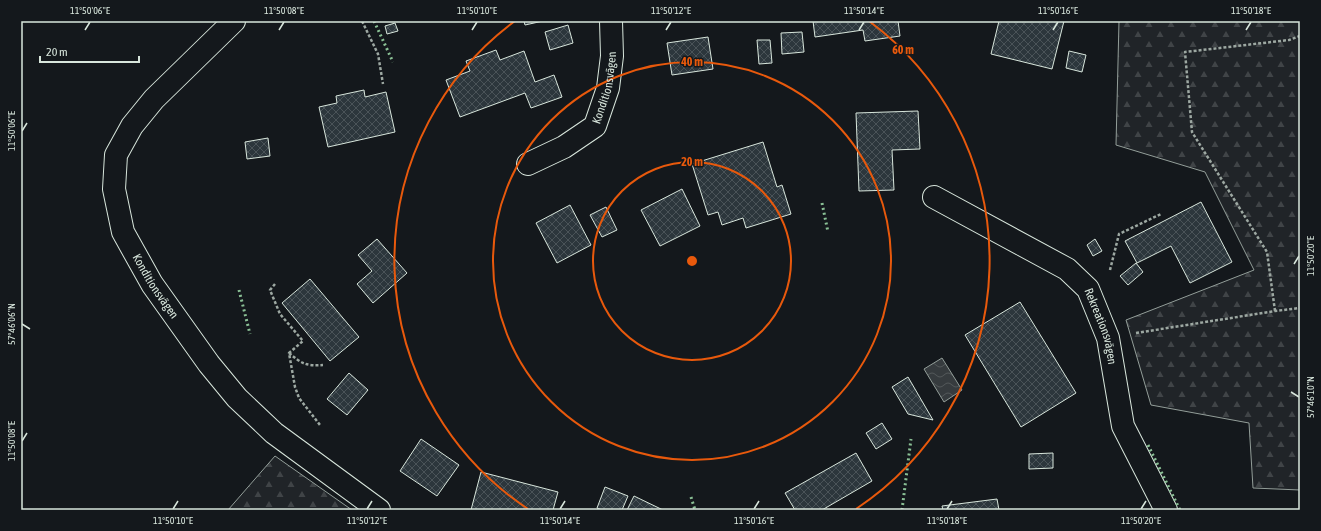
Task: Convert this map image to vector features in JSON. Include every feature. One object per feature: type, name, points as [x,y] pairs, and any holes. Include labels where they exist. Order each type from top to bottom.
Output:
[{"type":"street","name":"Konditionsvägen","points":[[234,21],[154,99],[132,126],[119,149],[116,155],[114,189],[124,232],[152,284],[209,364],[237,398],[274,433],[379,510]]},
{"type":"street","name":"Konditionsvägen","points":[[528,164],[564,147],[595,126],[608,88],[612,56],[611,21]]},
{"type":"street","name":"Rekreationsvägen","points":[[934,197],[1067,269],[1088,289],[1108,338],[1123,426],[1166,510]]},
{"type":"path","points":[[362,21],[378,54],[383,84]]},
{"type":"path","points":[[1275,311],[1267,252],[1192,132],[1185,52],[1289,40],[1300,36]]},
{"type":"path","points":[[1093,302],[1101,292],[1108,279],[1119,234],[1161,214]]},
{"type":"path","points":[[275,284],[270,290],[280,314],[304,341],[289,353]]},
{"type":"path","points":[[1108,338],[1300,308]]},
{"type":"path","points":[[289,353],[301,364],[310,366],[322,365]]},
{"type":"path","points":[[289,353],[295,387],[299,398],[320,425]]},
{"type":"green space","points":[[1119,21],[1300,21],[1300,490],[1253,488],[1249,423],[1151,405],[1126,320],[1254,270],[1205,172],[1116,145]]},
{"type":"green space","points":[[275,456],[352,510],[228,510]]},
{"type":"water","points":[[942,358],[962,390],[944,402],[924,369]]},
{"type":"building","points":[[524,21],[543,21],[525,25]]},
{"type":"building","points":[[813,21],[898,21],[900,36],[865,41],[863,30],[815,37]]},
{"type":"building","points":[[999,21],[1064,21],[1052,69],[991,54]]},
{"type":"building","points":[[395,23],[398,31],[387,34],[385,26]]},
{"type":"building","points":[[568,25],[573,43],[550,50],[545,32]]},
{"type":"building","points":[[802,32],[804,52],[782,54],[781,33]]},
{"type":"building","points":[[708,37],[713,69],[672,75],[667,43]]},
{"type":"building","points":[[757,40],[770,40],[772,63],[759,64]]},
{"type":"building","points":[[496,50],[500,60],[524,51],[535,82],[554,75],[562,97],[531,108],[525,93],[460,117],[446,80],[470,71],[466,61]]},
{"type":"building","points":[[1069,51],[1086,55],[1082,72],[1066,68]]},
{"type":"building","points":[[364,90],[365,97],[386,92],[395,132],[328,147],[319,107],[337,103],[336,96]]},
{"type":"building","points":[[918,111],[920,149],[892,150],[894,190],[859,191],[856,113]]},
{"type":"building","points":[[268,138],[270,156],[247,159],[245,142]]},
{"type":"building","points":[[763,142],[777,187],[782,185],[791,214],[746,228],[743,218],[722,225],[718,212],[708,215],[692,164]]},
{"type":"building","points":[[682,189],[700,226],[660,246],[641,210]]},
{"type":"building","points":[[1201,202],[1232,262],[1190,283],[1171,246],[1137,263],[1125,241]]},
{"type":"building","points":[[570,205],[591,245],[557,263],[536,223]]},
{"type":"building","points":[[606,207],[617,230],[602,237],[590,215]]},
{"type":"building","points":[[377,239],[407,273],[373,303],[357,284],[372,271],[358,255]]},
{"type":"building","points":[[1095,239],[1102,251],[1093,256],[1087,245]]},
{"type":"building","points":[[1136,263],[1143,272],[1128,285],[1120,276]]},
{"type":"building","points":[[310,279],[359,337],[330,361],[282,303]]},
{"type":"building","points":[[1020,302],[1076,393],[1021,427],[965,335]]},
{"type":"building","points":[[349,373],[368,390],[347,415],[327,399]]},
{"type":"building","points":[[908,377],[933,420],[908,414],[892,387]]},
{"type":"building","points":[[882,423],[892,439],[876,449],[866,433]]},
{"type":"building","points":[[421,439],[459,465],[437,496],[400,471]]},
{"type":"building","points":[[856,453],[872,481],[822,510],[795,510],[785,493]]},
{"type":"building","points":[[1053,453],[1053,468],[1029,469],[1029,454]]},
{"type":"building","points":[[481,472],[558,492],[553,510],[471,510]]},
{"type":"building","points":[[605,487],[628,496],[622,510],[602,510],[597,508]]},
{"type":"building","points":[[634,496],[663,510],[627,510]]},
{"type":"building","points":[[997,499],[999,510],[943,510],[942,506]]},
{"type":"hedge","points":[[374,21],[393,62]]},
{"type":"hedge","points":[[822,203],[828,232]]},
{"type":"hedge","points":[[239,290],[250,334]]},
{"type":"hedge","points":[[902,510],[911,439]]},
{"type":"hedge","points":[[1148,445],[1180,510]]},
{"type":"hedge","points":[[691,497],[695,510]]}]
